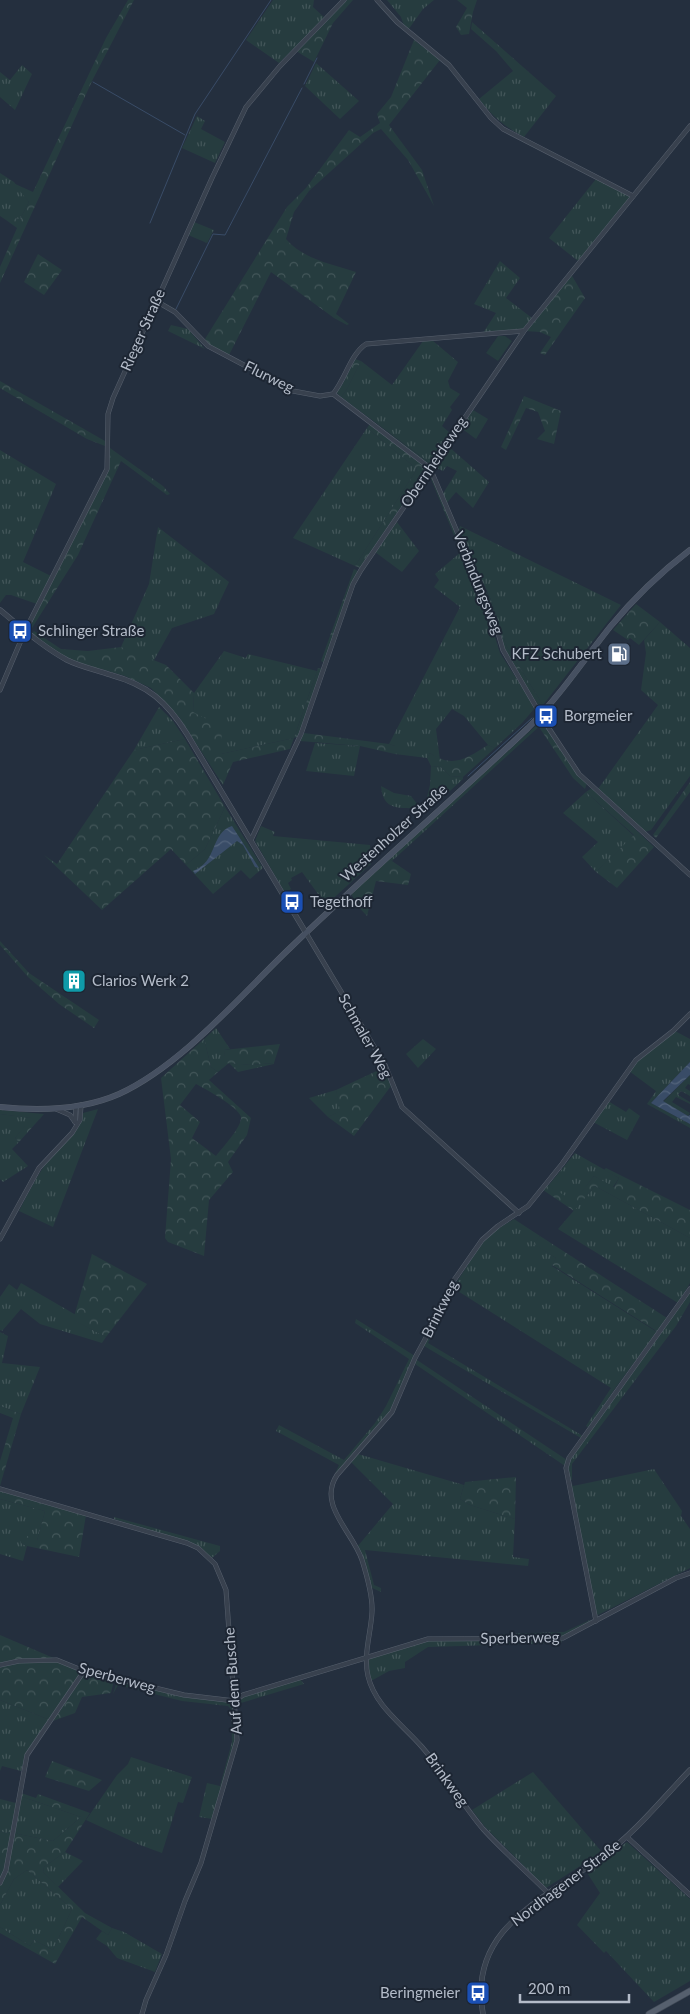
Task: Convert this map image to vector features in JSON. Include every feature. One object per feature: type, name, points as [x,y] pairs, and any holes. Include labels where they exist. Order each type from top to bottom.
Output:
[{"type":"main road","name":"Westenholzer Straße","points":[[0,1107],[22,1109],[79,1105],[118,1094],[160,1069],[197,1038],[306,933],[541,715],[611,626],[640,593],[690,550]]},
{"type":"main road","points":[[649,2014],[690,1990]]},
{"type":"street","name":"Rieger Straße","points":[[0,690],[26,631],[107,469],[108,414],[156,300],[251,98],[344,0]]},
{"type":"street","points":[[377,0],[397,22],[450,65],[491,118],[503,128],[633,196]]},
{"type":"street","name":"Obernheideweg","points":[[251,840],[301,734],[353,584],[524,331],[690,126]]},
{"type":"street","name":"Flurweg","points":[[156,300],[175,312],[208,346],[293,391],[320,396],[333,394]]},
{"type":"street","points":[[333,394],[341,384],[358,349],[366,344],[524,331]]},
{"type":"street","name":"Verbindungsweg","points":[[333,394],[430,468],[494,619],[503,650],[541,715],[579,774],[690,876]]},
{"type":"street","points":[[0,610],[48,649],[70,662],[137,684],[158,698],[177,718],[306,933]]},
{"type":"street","name":"Schmaler Weg","points":[[306,933],[385,1065],[402,1107],[519,1213]]},
{"type":"street","name":"Brinkweg","points":[[548,1893],[483,1828],[423,1748],[376,1699],[367,1675],[372,1609],[369,1588],[360,1555],[332,1506],[330,1491],[332,1482],[392,1412],[415,1358],[459,1272],[482,1240],[491,1231],[529,1205],[562,1164],[636,1060],[673,1031],[690,1014]]},
{"type":"street","points":[[0,1238],[39,1168],[72,1133],[76,1125],[79,1105]]},
{"type":"street","points":[[51,1108],[70,1115],[76,1125]]},
{"type":"street","points":[[596,1622],[566,1468],[569,1458],[612,1396],[690,1290]]},
{"type":"street","name":"Auf dem Busche","points":[[0,1488],[174,1538],[198,1548],[215,1564],[226,1590],[237,1740],[201,1863],[142,2014]]},
{"type":"street","name":"Sperberweg","points":[[367,1657],[375,1657],[428,1639],[563,1638],[676,1578],[690,1574]]},
{"type":"street","points":[[235,1700],[243,1695],[367,1657]]},
{"type":"street","name":"Sperberweg","points":[[0,1665],[19,1661],[57,1660],[84,1671],[184,1696],[235,1700]]},
{"type":"street","points":[[0,1884],[6,1870],[28,1755],[84,1671]]},
{"type":"street","points":[[235,1693],[243,1695]]},
{"type":"street","name":"Nordhagener Straße","points":[[483,2014],[480,2000],[481,1978],[492,1946],[512,1921],[627,1837],[690,1770]]},
{"type":"street","points":[[627,1837],[690,1895]]},
{"type":"green space","points":[[128,0],[134,0],[93,79],[0,283],[0,267],[17,228],[6,220],[7,217],[20,219],[29,202],[13,183],[33,192],[106,38]]},
{"type":"green space","points":[[273,0],[314,0],[313,7],[325,18],[279,63],[246,40]]},
{"type":"green space","points":[[346,0],[353,0],[333,23],[314,62],[296,51]]},
{"type":"green space","points":[[387,0],[434,0],[423,9],[408,30],[404,26],[401,17]]},
{"type":"green space","points":[[457,0],[477,0],[469,34],[461,35],[456,27],[467,8]]},
{"type":"green space","points":[[472,22],[556,96],[524,137],[500,121],[479,99],[513,71],[496,51],[471,29]]},
{"type":"green space","points":[[414,40],[440,60],[389,125],[422,170],[434,206],[408,160],[381,129],[373,133],[309,191],[294,212],[286,239],[309,256],[356,272],[336,314],[349,324],[347,325],[334,318],[271,272],[229,355],[208,345],[205,339],[287,207],[306,188],[349,130],[360,137],[380,123],[377,114],[391,97]]},
{"type":"green space","points":[[316,63],[359,101],[340,119],[305,86]]},
{"type":"green space","points":[[22,65],[32,74],[15,110],[0,97],[0,72],[10,80]]},
{"type":"green space","points":[[197,116],[205,121],[201,129],[225,142],[215,163],[182,148]]},
{"type":"green space","points":[[0,173],[14,182],[29,202],[20,219],[8,218],[6,220],[0,216]]},
{"type":"green space","points":[[596,179],[629,195],[629,199],[578,261],[549,238]]},
{"type":"green space","points":[[194,222],[214,230],[207,243],[188,235]]},
{"type":"green space","points":[[38,254],[62,270],[44,295],[24,282]]},
{"type":"green space","points":[[500,261],[520,278],[506,298],[532,318],[523,329],[483,333],[496,313],[474,304]]},
{"type":"green space","points":[[571,274],[585,298],[545,355],[540,353],[551,337],[540,332],[525,331]]},
{"type":"green space","points":[[171,325],[188,329],[205,349],[168,331]]},
{"type":"green space","points":[[498,336],[505,336],[512,341],[498,361],[486,353]]},
{"type":"green space","points":[[423,341],[433,341],[458,362],[448,381],[450,388],[460,394],[450,407],[452,410],[442,426],[450,433],[430,463],[341,397],[361,361],[392,385]]},
{"type":"green space","points":[[355,359],[361,361],[341,397],[336,392],[342,385]]},
{"type":"green space","points":[[0,381],[105,441],[105,446],[87,439],[0,388]]},
{"type":"green space","points":[[524,396],[561,411],[554,444],[537,439],[545,431],[538,412],[526,408],[506,450],[501,447]]},
{"type":"green space","points":[[473,410],[488,419],[476,439],[461,428]]},
{"type":"green space","points":[[372,421],[430,463],[360,568],[355,566],[417,469],[367,428]]},
{"type":"green space","points":[[367,428],[417,469],[355,566],[293,538]]},
{"type":"green space","points":[[448,446],[489,482],[473,508],[456,492],[446,504],[442,495],[457,471],[447,466],[443,471],[434,467]]},
{"type":"green space","points":[[110,448],[163,486],[170,494],[167,495],[121,461],[78,555],[32,628],[29,627],[109,470]]},
{"type":"green space","points":[[0,450],[56,484],[23,562],[51,576],[37,604],[11,595],[6,595],[0,603]]},
{"type":"green space","points":[[431,473],[480,590],[476,589],[429,474]]},
{"type":"green space","points":[[397,522],[419,551],[402,572],[375,552]]},
{"type":"green space","points":[[460,526],[621,605],[543,705],[507,647],[492,602],[459,530]]},
{"type":"green space","points":[[158,527],[229,582],[214,614],[172,628],[153,662],[121,647],[149,584]]},
{"type":"green space","points":[[461,552],[476,589],[480,590],[500,653],[534,709],[495,748],[488,745],[464,716],[452,709],[436,729],[440,760],[430,753],[427,758],[395,754],[395,746],[389,744],[460,607],[434,587],[439,580],[435,574]]},
{"type":"green space","points":[[354,569],[358,571],[324,663],[321,661]]},
{"type":"green space","points":[[477,575],[492,602],[507,647],[543,705],[540,708],[504,650]]},
{"type":"green space","points":[[636,604],[660,622],[639,645],[630,638],[628,640],[613,630]]},
{"type":"green space","points":[[660,622],[690,648],[690,776],[651,830],[645,832],[598,789],[658,705],[641,690],[646,653],[644,640]]},
{"type":"green space","points":[[34,631],[61,649],[88,651],[121,647],[166,665],[194,693],[193,712],[222,727],[221,754],[294,738],[290,749],[233,762],[223,785],[179,717],[151,688],[125,676],[70,660],[31,634]]},
{"type":"green space","points":[[224,651],[246,658],[248,654],[317,671],[294,738],[221,754],[193,712],[194,693]]},
{"type":"green space","points":[[318,668],[322,669],[299,734],[294,738]]},
{"type":"green space","points":[[159,707],[173,721],[185,739],[134,750]]},
{"type":"green space","points":[[540,722],[543,723],[392,861],[389,859]]},
{"type":"green space","points":[[543,723],[587,783],[585,789],[573,778],[539,727]]},
{"type":"green space","points":[[304,733],[389,744],[395,746],[395,754],[360,746],[300,741]]},
{"type":"green space","points":[[185,739],[225,807],[205,849],[186,865],[171,849],[102,910],[44,855],[57,864],[134,750]]},
{"type":"green space","points":[[315,743],[360,746],[354,776],[306,771]]},
{"type":"green space","points":[[488,745],[495,748],[463,777],[450,776],[441,767],[431,766],[427,758],[430,753],[446,760],[460,760]]},
{"type":"green space","points":[[431,766],[441,767],[450,776],[463,777],[463,779],[427,812],[424,810],[430,785]]},
{"type":"green space","points":[[690,782],[690,792],[656,838],[653,835]]},
{"type":"green space","points":[[381,786],[394,793],[411,796],[421,809],[400,808],[389,804],[382,794]]},
{"type":"green space","points":[[592,788],[654,847],[617,888],[596,872],[634,835],[586,792]]},
{"type":"green space","points":[[586,792],[634,836],[596,872],[582,857],[598,842],[563,813]]},
{"type":"green space","points":[[225,807],[263,868],[250,879],[241,870],[213,894],[186,865],[205,849]]},
{"type":"green space","points":[[261,826],[275,832],[273,836],[370,845],[371,864],[326,905],[302,872],[291,878],[292,880],[288,883],[291,889],[285,893],[255,841]]},
{"type":"green space","points":[[389,859],[411,874],[408,885],[376,881],[367,916],[351,899],[353,897],[351,894]]},
{"type":"green space","points":[[0,941],[29,973],[99,1020],[94,1028],[59,1004],[28,977],[0,945]]},
{"type":"green space","points":[[216,1028],[230,1049],[224,1050],[226,1063],[229,1063],[218,1072],[211,1067],[204,1039]]},
{"type":"green space","points":[[675,1031],[690,1039],[690,1062],[651,1103],[690,1124],[690,1128],[647,1104],[656,1091],[629,1071],[640,1059]]},
{"type":"green space","points":[[204,1039],[211,1067],[218,1072],[209,1080],[251,1118],[247,1135],[228,1162],[233,1172],[209,1200],[204,1256],[168,1242],[165,1238],[171,1159],[161,1078]],"holes":[[[196,1084],[228,1103],[241,1117],[235,1132],[216,1156],[192,1138],[200,1122],[180,1105]]]},
{"type":"green space","points":[[423,1039],[436,1049],[418,1068],[406,1054]]},
{"type":"green space","points":[[280,1044],[274,1063],[252,1065],[225,1063],[224,1050]]},
{"type":"green space","points":[[229,1063],[252,1065],[274,1064],[238,1072]]},
{"type":"green space","points":[[383,1068],[391,1086],[354,1136],[328,1117],[340,1111],[336,1090]]},
{"type":"green space","points":[[690,1075],[690,1085],[688,1084],[685,1088],[690,1091],[690,1096],[681,1091],[678,1095],[690,1102],[690,1104],[676,1097],[672,1102],[690,1113],[688,1116],[663,1102]]},
{"type":"green space","points":[[336,1090],[341,1111],[328,1117],[309,1098]]},
{"type":"green space","points":[[608,1101],[626,1112],[629,1108],[640,1116],[627,1140],[593,1122]]},
{"type":"green space","points":[[98,1109],[53,1227],[19,1211],[42,1170],[78,1126],[83,1113]]},
{"type":"green space","points":[[0,1110],[44,1114],[19,1142],[15,1138],[31,1118],[0,1114]]},
{"type":"green space","points":[[0,1114],[32,1118],[15,1138],[19,1142],[12,1149],[28,1166],[3,1182],[0,1179]]},
{"type":"green space","points":[[575,1153],[619,1178],[613,1187],[594,1176],[574,1202],[548,1186]]},
{"type":"green space","points":[[606,1168],[690,1210],[690,1238],[595,1186],[574,1211],[543,1190],[547,1185],[574,1201],[594,1176],[614,1187],[619,1178],[604,1170]]},
{"type":"green space","points":[[595,1186],[690,1238],[690,1283],[678,1303],[558,1229]]},
{"type":"green space","points":[[514,1219],[540,1236],[534,1244],[556,1258],[552,1266],[657,1332],[616,1387],[589,1428],[586,1426],[611,1388],[453,1288],[483,1241],[491,1233]]},
{"type":"green space","points":[[540,1236],[667,1318],[658,1332],[552,1265],[556,1258],[533,1244]]},
{"type":"green space","points":[[92,1254],[147,1284],[106,1337],[73,1320]]},
{"type":"green space","points":[[21,1283],[76,1315],[74,1320],[106,1337],[102,1343],[40,1324],[21,1309],[2,1331],[0,1330],[0,1297],[9,1284],[17,1290]]},
{"type":"green space","points":[[690,1291],[690,1302],[676,1326],[572,1464],[572,1480],[568,1481],[567,1468],[570,1459]]},
{"type":"green space","points":[[356,1319],[415,1356],[388,1415],[337,1475],[334,1476],[339,1465],[276,1431],[279,1425],[344,1460],[375,1423],[386,1406],[409,1359],[355,1323]]},
{"type":"green space","points":[[438,1321],[428,1343],[583,1436],[581,1438],[424,1346]]},
{"type":"green space","points":[[0,1332],[8,1336],[2,1363],[40,1367],[21,1414],[0,1406]]},
{"type":"green space","points":[[417,1360],[567,1460],[565,1466],[415,1364]]},
{"type":"green space","points":[[0,1406],[21,1414],[0,1486],[0,1461],[13,1418],[0,1413]]},
{"type":"green space","points":[[358,1454],[464,1485],[460,1499],[470,1505],[515,1519],[513,1557],[529,1559],[528,1566],[365,1550],[374,1585],[381,1588],[381,1592],[370,1587],[357,1547],[393,1504],[350,1461]]},
{"type":"green space","points":[[654,1469],[682,1511],[681,1516],[690,1529],[690,1568],[596,1616],[569,1484],[573,1486]]},
{"type":"green space","points":[[516,1477],[515,1519],[470,1505],[460,1499],[465,1482]]},
{"type":"green space","points":[[0,1491],[86,1515],[79,1557],[27,1546],[21,1543],[20,1538],[28,1536],[30,1541],[37,1541],[45,1511],[0,1499]]},
{"type":"green space","points":[[0,1499],[45,1511],[37,1541],[21,1543],[27,1546],[23,1561],[0,1554]]},
{"type":"green space","points":[[114,1517],[220,1546],[220,1551],[212,1558],[199,1547],[114,1519]]},
{"type":"green space","points":[[590,1620],[592,1623],[568,1636],[498,1638],[502,1634],[564,1632]]},
{"type":"green space","points":[[0,1635],[79,1671],[80,1674],[50,1720],[0,1700]]},
{"type":"green space","points":[[428,1640],[562,1640],[561,1643],[428,1647],[405,1662],[405,1668],[389,1671],[371,1681],[368,1659]]},
{"type":"green space","points":[[85,1673],[114,1680],[111,1693],[82,1697],[75,1713],[53,1721]]},
{"type":"green space","points":[[300,1679],[304,1684],[241,1703],[240,1700],[244,1697]]},
{"type":"green space","points":[[117,1681],[183,1697],[233,1702],[236,1741],[213,1819],[199,1817],[207,1783],[220,1786],[232,1742],[231,1709],[228,1706],[182,1701],[118,1685],[113,1694]]},
{"type":"green space","points":[[0,1700],[50,1720],[26,1753],[21,1771],[2,1766],[0,1771]]},
{"type":"green space","points":[[131,1757],[192,1777],[183,1803],[178,1802],[162,1853],[86,1820],[117,1775],[128,1764]]},
{"type":"green space","points":[[52,1761],[102,1780],[89,1791],[45,1777]]},
{"type":"green space","points":[[533,1772],[602,1852],[546,1888],[485,1827],[472,1810]]},
{"type":"green space","points":[[21,1793],[36,1798],[38,1794],[90,1813],[65,1852],[44,1867],[43,1872],[85,1913],[112,1928],[108,1935],[82,1917],[55,1964],[0,1933],[0,1927],[30,1946],[34,1940],[53,1950],[72,1909],[27,1870],[14,1879],[0,1905],[0,1831],[5,1833],[15,1831],[18,1834],[53,1841],[81,1817],[20,1796]]},
{"type":"green space","points":[[20,1796],[81,1817],[53,1841],[18,1834],[15,1831]]},
{"type":"green space","points":[[0,1799],[16,1803],[12,1832],[5,1833],[0,1831]]},
{"type":"green space","points":[[627,1842],[690,1899],[690,1981],[654,2002],[606,1951],[604,1953],[577,1925],[600,1893],[586,1871]]},
{"type":"green space","points":[[65,1852],[83,1861],[58,1887],[43,1872],[44,1867]]},
{"type":"green space","points":[[27,1870],[72,1909],[53,1950],[34,1940],[30,1946],[0,1927],[0,1905],[14,1879]]},
{"type":"green space","points":[[112,1928],[124,1932],[162,1954],[155,1972],[117,1958],[107,1946],[96,1939],[102,1931],[108,1935]]},
{"type":"water","points":[[232,826],[259,868],[255,867],[243,845],[237,841],[195,874],[193,871],[207,861],[220,835]]},
{"type":"water","points":[[690,1062],[690,1075],[663,1101],[688,1116],[690,1115],[690,1124],[651,1103]]},
{"type":"waterway","points":[[150,223],[195,114],[271,0]]},
{"type":"waterway","points":[[304,84],[317,58]]},
{"type":"waterway","points":[[93,82],[185,135]]},
{"type":"waterway","points":[[176,309],[213,234],[225,235],[302,88]]},
{"type":"waterway","points":[[468,776],[532,718]]},
{"type":"place","name":"Schlinger Straße","points":[[20,631]]},
{"type":"place","name":"KFZ Schubert","points":[[619,654]]},
{"type":"place","name":"Borgmeier","points":[[546,716]]},
{"type":"place","name":"Tegethoff","points":[[292,902]]},
{"type":"place","name":"Clarios Werk 2","points":[[74,981]]},
{"type":"place","name":"Beringmeier","points":[[478,1993]]}]
